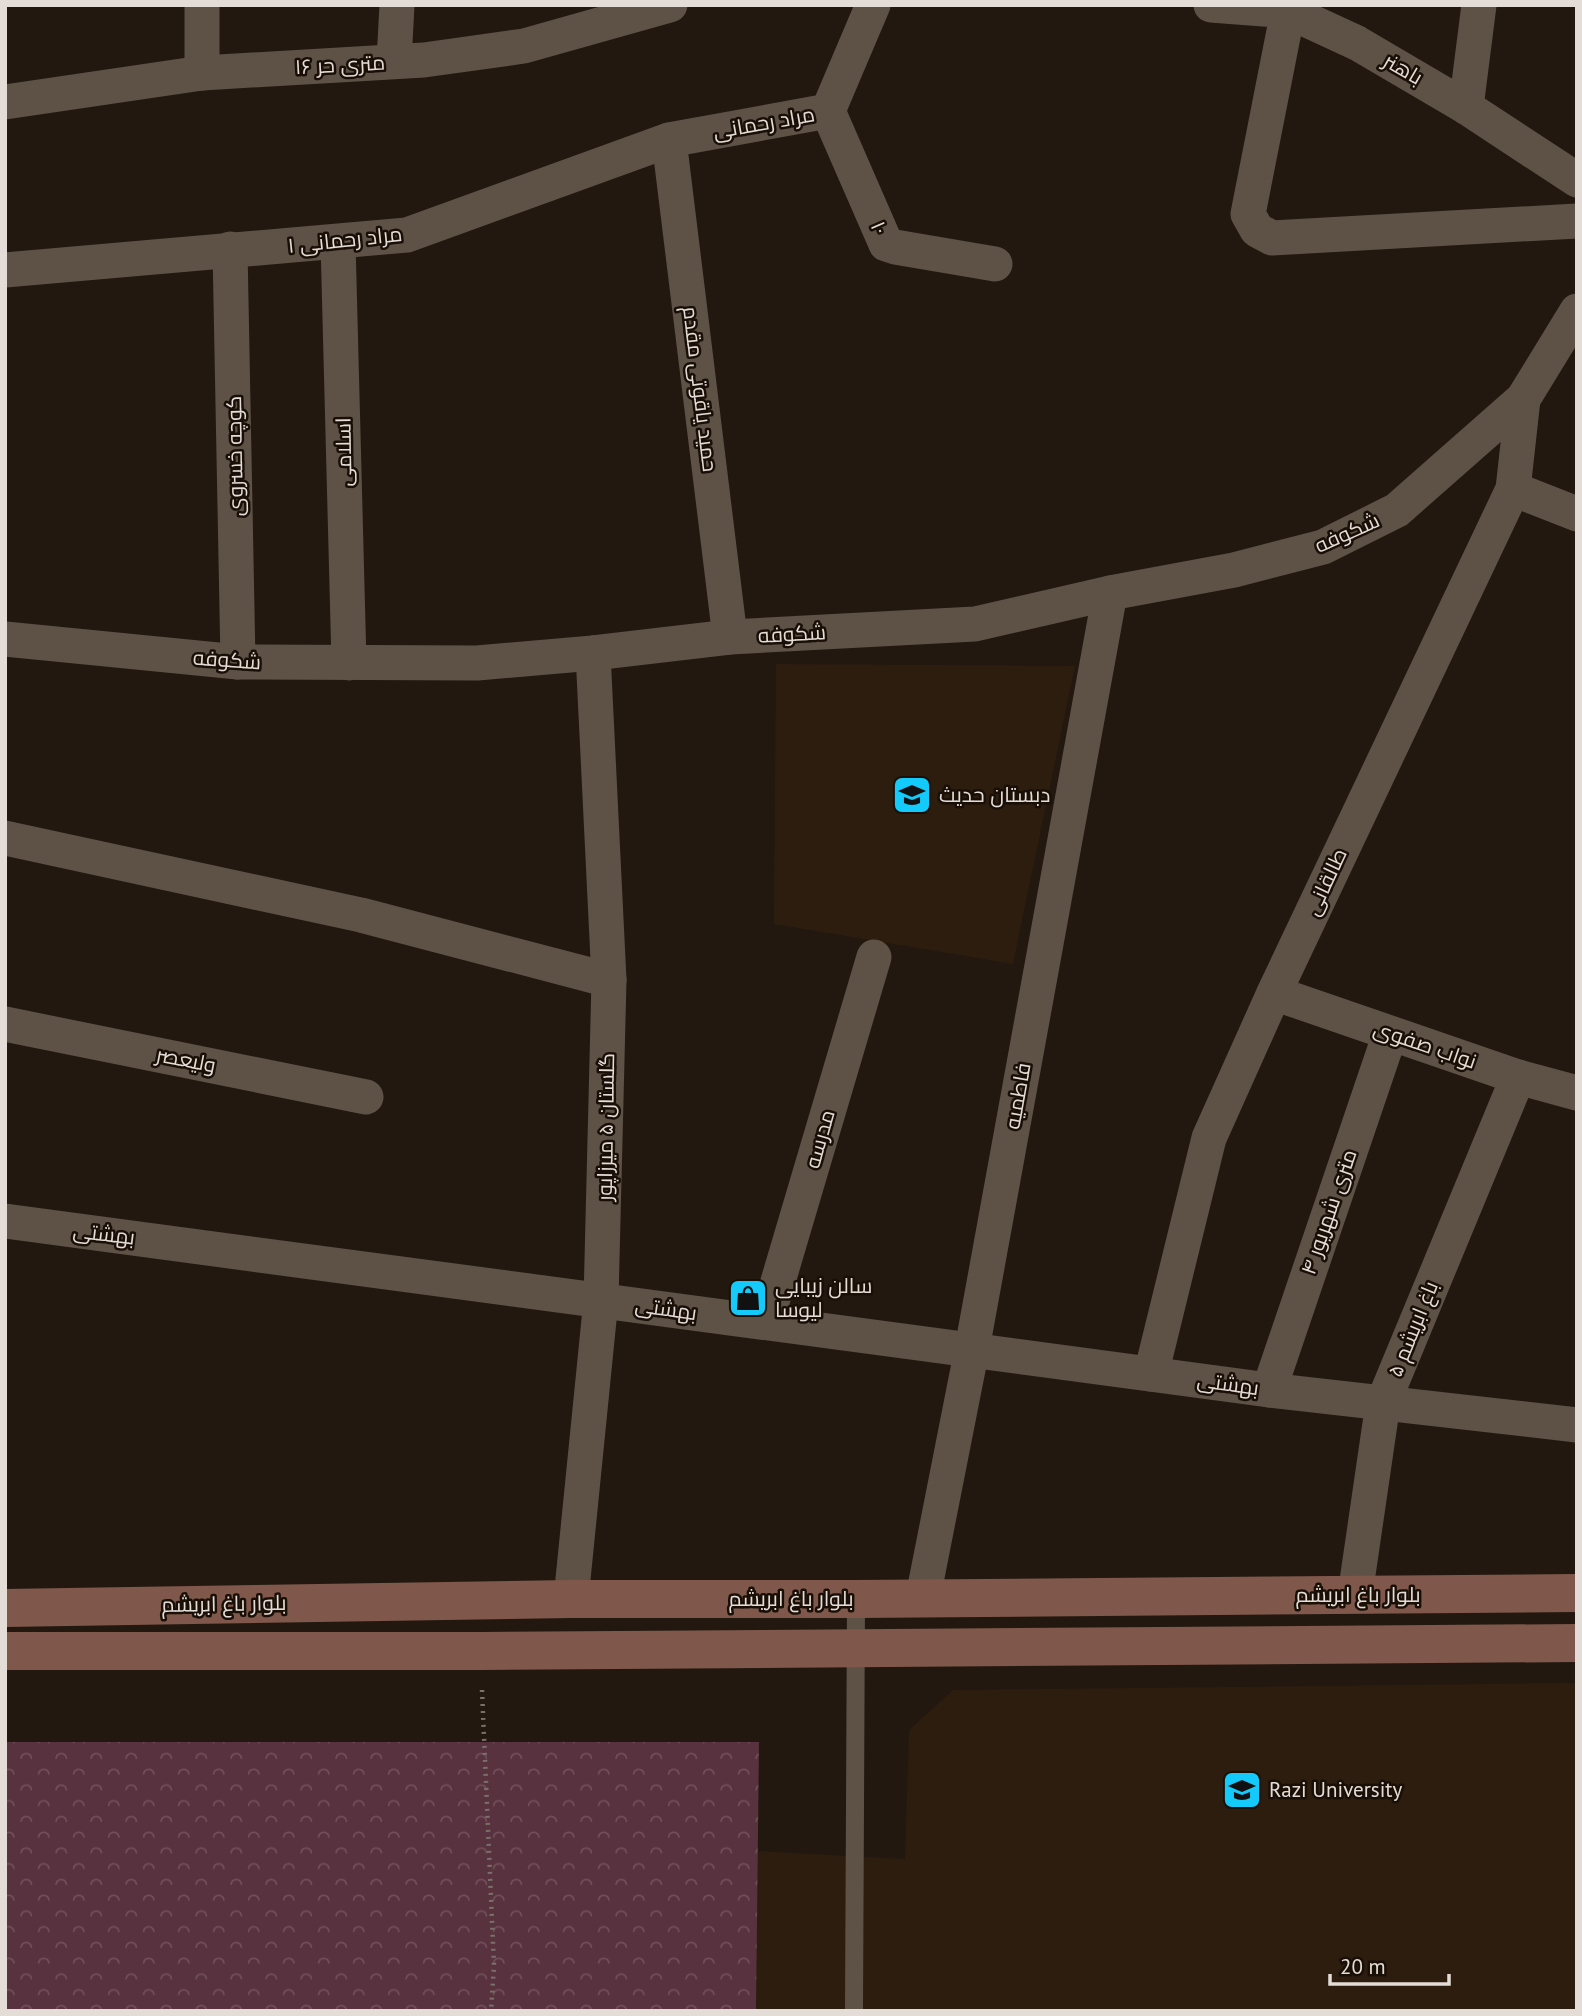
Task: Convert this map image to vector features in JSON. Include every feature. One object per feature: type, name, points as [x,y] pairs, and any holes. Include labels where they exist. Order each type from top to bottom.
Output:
[{"type":"main road","name":"بلوار باغ ابریشم","points":[[5,1608],[571,1598],[856,1599],[1577,1593]]},
{"type":"main road","points":[[5,1651],[481,1651],[1577,1643]]},
{"type":"street","points":[[202,5],[202,73]]},
{"type":"street","points":[[394,61],[397,5]]},
{"type":"street","name":"۱۶ متری حر","points":[[5,102],[202,73],[424,60],[524,46],[580,18],[670,5]]},
{"type":"street","name":"مراد رحمانی","points":[[669,140],[828,111],[873,5]]},
{"type":"street","name":"باهنر","points":[[1211,5],[1288,11],[1357,43],[1466,107],[1577,180]]},
{"type":"street","points":[[1466,107],[1479,5]]},
{"type":"street","points":[[1288,11],[1248,214],[1257,230],[1272,238],[1577,221]]},
{"type":"street","name":"۱۰","points":[[828,111],[886,244],[995,264]]},
{"type":"street","name":"مراد رحمانی ۱","points":[[5,270],[407,235],[669,140]]},
{"type":"street","name":"حمید یاقوتی مقدم","points":[[669,140],[730,637]]},
{"type":"street","name":"اسلامی","points":[[338,242],[349,663]]},
{"type":"street","name":"کوچه خسروی","points":[[230,249],[238,662]]},
{"type":"street","points":[[1523,399],[1577,311]]},
{"type":"street","name":"شکوفه","points":[[5,639],[238,662],[477,663],[730,637],[975,624],[1110,593],[1234,570],[1323,547],[1397,510],[1523,399]]},
{"type":"street","name":"طالقانی","points":[[1151,1374],[1209,1138],[1274,993],[1513,489],[1523,399]]},
{"type":"street","points":[[1513,489],[1577,513]]},
{"type":"street","name":"فاطمیه","points":[[923,1597],[972,1349],[1110,593]]},
{"type":"street","name":"گلستان ۵ میرزاپور","points":[[571,1598],[601,1300],[609,980],[593,653]]},
{"type":"street","points":[[5,838],[361,915],[609,980]]},
{"type":"street","name":"مدرسه","points":[[766,1322],[874,957]]},
{"type":"street","name":"نواب صفوی","points":[[1274,993],[1518,1077],[1577,1093]]},
{"type":"street","name":"ولیعصر","points":[[5,1024],[366,1097]]},
{"type":"street","name":"۴ متری شهریور","points":[[1269,1390],[1390,1034]]},
{"type":"street","name":"باغ ابریشم ۵","points":[[1355,1595],[1383,1403],[1518,1077]]},
{"type":"street","name":"بهشتی","points":[[5,1221],[1269,1390],[1577,1424]]},
{"type":"lane","points":[[854,2011],[856,1599]]},
{"type":"path","points":[[481,1651],[494,1966],[491,2011]]},
{"type":"shaded area","name":"دبستان حدیث","points":[[776,664],[1075,666],[1013,964],[774,924]]},
{"type":"shaded area","name":"Razi University","points":[[1577,1683],[1577,2011],[756,2011],[757,1851],[905,1859],[909,1730],[953,1690]]},
{"type":"green space","points":[[5,1742],[759,1742],[756,2011],[5,2011]]},
{"type":"place","name":"دبستان حدیث","points":[[912,795]]},
{"type":"place","name":"سالن زیبایی لیوسا","points":[[748,1298]]},
{"type":"place","name":"Razi University","points":[[1242,1790]]}]
